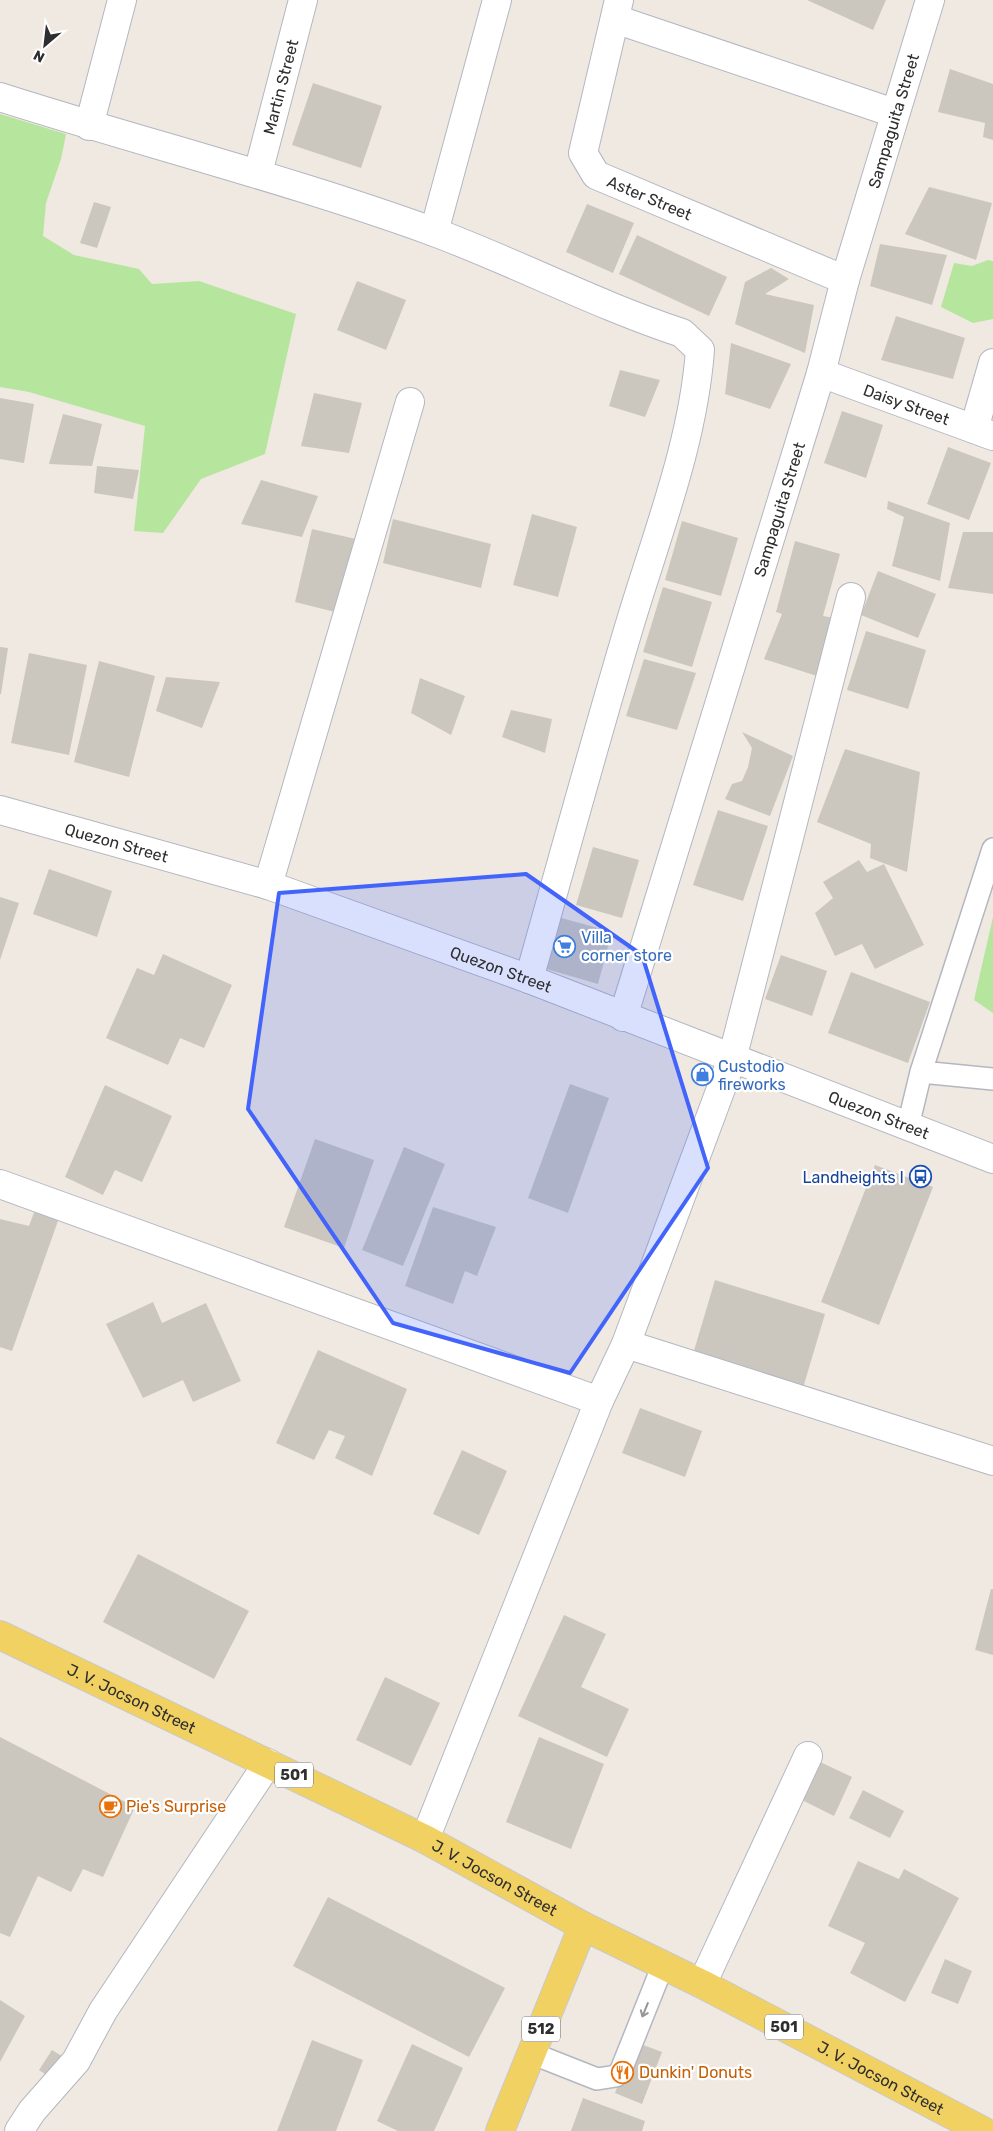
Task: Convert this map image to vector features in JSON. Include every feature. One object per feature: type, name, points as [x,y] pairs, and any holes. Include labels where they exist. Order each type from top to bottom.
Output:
[{"type":"main road","name":"J. V. Jocson Street","points":[[0,1635],[425,1839],[583,1926],[702,1984],[983,2131]]},
{"type":"main road","name":"512","points":[[500,2131],[583,1926]]},
{"type":"street","points":[[89,126],[122,0]]},
{"type":"street","name":"Martin Street","points":[[258,173],[303,0]]},
{"type":"street","points":[[434,232],[497,0]]},
{"type":"street","name":"Sampaguita Street","points":[[623,1017],[821,373],[845,280],[894,113],[930,0]]},
{"type":"street","points":[[617,9],[894,113]]},
{"type":"street","name":"Aster Street","points":[[617,9],[583,152],[596,175],[845,280]]},
{"type":"street","points":[[0,97],[89,126],[258,173],[434,232],[682,333],[700,350],[698,379],[689,425],[629,627],[529,979]]},
{"type":"street","points":[[984,433],[993,363]]},
{"type":"street","name":"Daisy Street","points":[[821,373],[984,433]]},
{"type":"street","points":[[268,884],[410,402]]},
{"type":"street","points":[[425,1839],[599,1401],[626,1344],[732,1059],[851,597]]},
{"type":"street","name":"Quezon Street","points":[[0,810],[268,884],[529,979],[623,1017],[993,1158]]},
{"type":"street","points":[[0,1184],[599,1401]]},
{"type":"street","points":[[626,1344],[993,1461]]},
{"type":"street","points":[[702,1984],[808,1756]]},
{"type":"street","points":[[19,2131],[32,2111],[76,2061],[104,2011],[268,1763]]},
{"type":"lane","points":[[908,1126],[921,1072],[993,849]]},
{"type":"lane","points":[[921,1072],[993,1079]]},
{"type":"lane","points":[[531,2053],[597,2078],[616,2076],[621,2070],[663,1965]]},
{"type":"highlighted area","points":[[526,874],[642,955],[708,1168],[570,1373],[393,1323],[248,1109],[279,893]]},
{"type":"green space","points":[[0,114],[66,134],[61,159],[46,203],[43,236],[74,255],[139,269],[152,284],[199,281],[296,314],[265,454],[201,479],[163,533],[134,531],[145,426],[29,392],[0,387]]},
{"type":"green space","points":[[988,260],[993,261],[993,319],[973,323],[941,307],[954,263],[972,266]]},
{"type":"green space","points":[[993,917],[993,1013],[974,1000]]},
{"type":"building","points":[[807,0],[886,0],[873,30]]},
{"type":"building","points":[[950,69],[993,84],[993,140],[983,137],[985,123],[938,112]]},
{"type":"building","points":[[313,83],[382,106],[361,168],[292,145]]},
{"type":"building","points":[[929,187],[992,203],[976,260],[905,234]]},
{"type":"building","points":[[94,202],[111,207],[97,248],[80,243]]},
{"type":"building","points":[[587,204],[634,223],[613,273],[566,252]]},
{"type":"building","points":[[637,235],[727,277],[709,316],[619,274]]},
{"type":"building","points":[[880,244],[947,255],[932,305],[870,286]]},
{"type":"building","points":[[771,268],[789,279],[765,294],[814,305],[805,353],[735,324],[745,282]]},
{"type":"building","points":[[357,281],[406,300],[386,350],[337,330]]},
{"type":"building","points":[[896,316],[965,338],[953,379],[881,360]]},
{"type":"building","points":[[731,343],[791,364],[770,409],[725,394]]},
{"type":"building","points":[[620,370],[660,380],[645,417],[609,406]]},
{"type":"building","points":[[314,393],[362,403],[349,453],[301,446]]},
{"type":"building","points":[[0,398],[34,404],[24,463],[0,459]]},
{"type":"building","points":[[842,411],[883,425],[866,478],[824,463]]},
{"type":"building","points":[[63,414],[102,424],[92,466],[49,464]]},
{"type":"building","points":[[948,447],[991,463],[969,520],[927,504]]},
{"type":"building","points":[[97,466],[139,470],[133,499],[94,493]]},
{"type":"building","points":[[261,480],[318,496],[302,537],[241,524]]},
{"type":"building","points":[[888,501],[950,523],[940,581],[892,566],[904,517],[887,509]]},
{"type":"building","points":[[532,514],[577,527],[558,597],[513,585]]},
{"type":"building","points":[[393,519],[491,544],[481,588],[383,563]]},
{"type":"building","points":[[682,521],[738,538],[721,596],[665,580]]},
{"type":"building","points":[[312,529],[356,539],[339,613],[295,602]]},
{"type":"building","points":[[963,532],[993,532],[993,594],[948,588]]},
{"type":"building","points":[[795,541],[840,554],[823,616],[834,618],[817,676],[764,659],[782,614],[776,612]]},
{"type":"building","points":[[878,571],[936,594],[918,638],[861,615]]},
{"type":"building","points":[[663,587],[712,602],[692,667],[643,652]]},
{"type":"building","points":[[866,631],[926,650],[908,709],[847,690]]},
{"type":"building","points":[[0,647],[8,648],[1,694],[0,694]]},
{"type":"building","points":[[29,653],[87,665],[69,755],[11,743]]},
{"type":"building","points":[[644,659],[696,673],[677,730],[626,716]]},
{"type":"building","points":[[99,661],[155,676],[129,777],[74,762]]},
{"type":"building","points":[[166,677],[220,682],[202,728],[156,711]]},
{"type":"building","points":[[420,678],[465,696],[451,735],[411,713]]},
{"type":"building","points":[[511,710],[552,719],[545,753],[502,737]]},
{"type":"building","points":[[742,732],[793,756],[770,816],[725,799],[732,784],[742,781],[748,767],[752,748]]},
{"type":"building","points":[[845,749],[920,772],[907,872],[870,858],[871,844],[817,822]]},
{"type":"building","points":[[718,810],[768,826],[743,901],[693,885]]},
{"type":"building","points":[[593,847],[639,860],[622,918],[576,905]]},
{"type":"building","points":[[859,860],[867,872],[884,864],[924,945],[875,969],[862,944],[835,956],[815,913],[833,898],[823,882]]},
{"type":"building","points":[[49,869],[112,891],[97,937],[33,914]]},
{"type":"building","points":[[0,897],[19,903],[0,960]]},
{"type":"building","points":[[558,917],[612,932],[598,984],[543,968]]},
{"type":"building","points":[[163,954],[232,985],[204,1048],[180,1038],[168,1065],[106,1038],[137,968],[154,975]]},
{"type":"building","points":[[781,955],[827,971],[812,1016],[765,999]]},
{"type":"building","points":[[851,972],[930,1002],[908,1063],[828,1033]]},
{"type":"building","points":[[570,1084],[609,1098],[568,1213],[528,1198]]},
{"type":"building","points":[[105,1085],[172,1116],[142,1182],[115,1170],[103,1195],[65,1177]]},
{"type":"building","points":[[315,1139],[374,1160],[344,1248],[284,1227]]},
{"type":"building","points":[[404,1147],[445,1164],[403,1266],[362,1250]]},
{"type":"building","points":[[875,1165],[933,1187],[879,1325],[821,1302]]},
{"type":"building","points":[[433,1207],[496,1227],[477,1276],[465,1271],[453,1304],[405,1286]]},
{"type":"building","points":[[35,1210],[59,1218],[12,1351],[0,1347],[0,1219],[29,1226]]},
{"type":"building","points":[[715,1280],[825,1314],[803,1388],[693,1354]]},
{"type":"building","points":[[153,1302],[162,1323],[206,1303],[241,1381],[193,1402],[183,1380],[143,1398],[106,1324]]},
{"type":"building","points":[[318,1350],[407,1389],[372,1476],[335,1458],[345,1436],[329,1430],[314,1460],[276,1443]]},
{"type":"building","points":[[640,1408],[702,1431],[685,1477],[622,1453]]},
{"type":"building","points":[[462,1450],[507,1471],[479,1535],[433,1514]]},
{"type":"building","points":[[138,1554],[249,1611],[214,1679],[103,1622]]},
{"type":"building","points":[[991,1589],[993,1589],[993,1655],[975,1650]]},
{"type":"building","points":[[564,1615],[606,1634],[581,1687],[629,1709],[607,1757],[518,1716]]},
{"type":"building","points":[[385,1677],[440,1703],[411,1766],[356,1740]]},
{"type":"building","points":[[0,1737],[135,1807],[103,1877],[83,1869],[71,1892],[38,1876],[10,1937],[0,1933]]},
{"type":"building","points":[[539,1737],[604,1764],[571,1849],[506,1822]]},
{"type":"building","points":[[818,1761],[852,1777],[834,1816],[800,1799]]},
{"type":"building","points":[[863,1790],[904,1811],[890,1838],[849,1818]]},
{"type":"building","points":[[858,1861],[899,1879],[904,1869],[959,1898],[905,2002],[850,1973],[865,1943],[828,1926]]},
{"type":"building","points":[[328,1897],[505,1988],[469,2057],[293,1966]]},
{"type":"building","points":[[945,1959],[972,1971],[958,2004],[931,1993]]},
{"type":"building","points":[[0,2000],[25,2016],[0,2062]]},
{"type":"building","points":[[312,2040],[363,2060],[336,2131],[277,2131]]},
{"type":"building","points":[[635,2042],[662,2052],[642,2104],[615,2093]]},
{"type":"building","points":[[412,2044],[463,2068],[434,2131],[398,2131],[377,2121]]},
{"type":"building","points":[[52,2050],[65,2058],[52,2079],[39,2070]]},
{"type":"building","points":[[583,2098],[645,2121],[642,2131],[571,2131]]},
{"type":"place","name":"Villa corner store","points":[[565,946]]},
{"type":"place","name":"Custodio fireworks","points":[[702,1075]]},
{"type":"place","name":"Landheights I","points":[[920,1177]]},
{"type":"place","name":"Pie's Surprise","points":[[110,1806]]},
{"type":"place","name":"Dunkin' Donuts","points":[[623,2072]]}]
